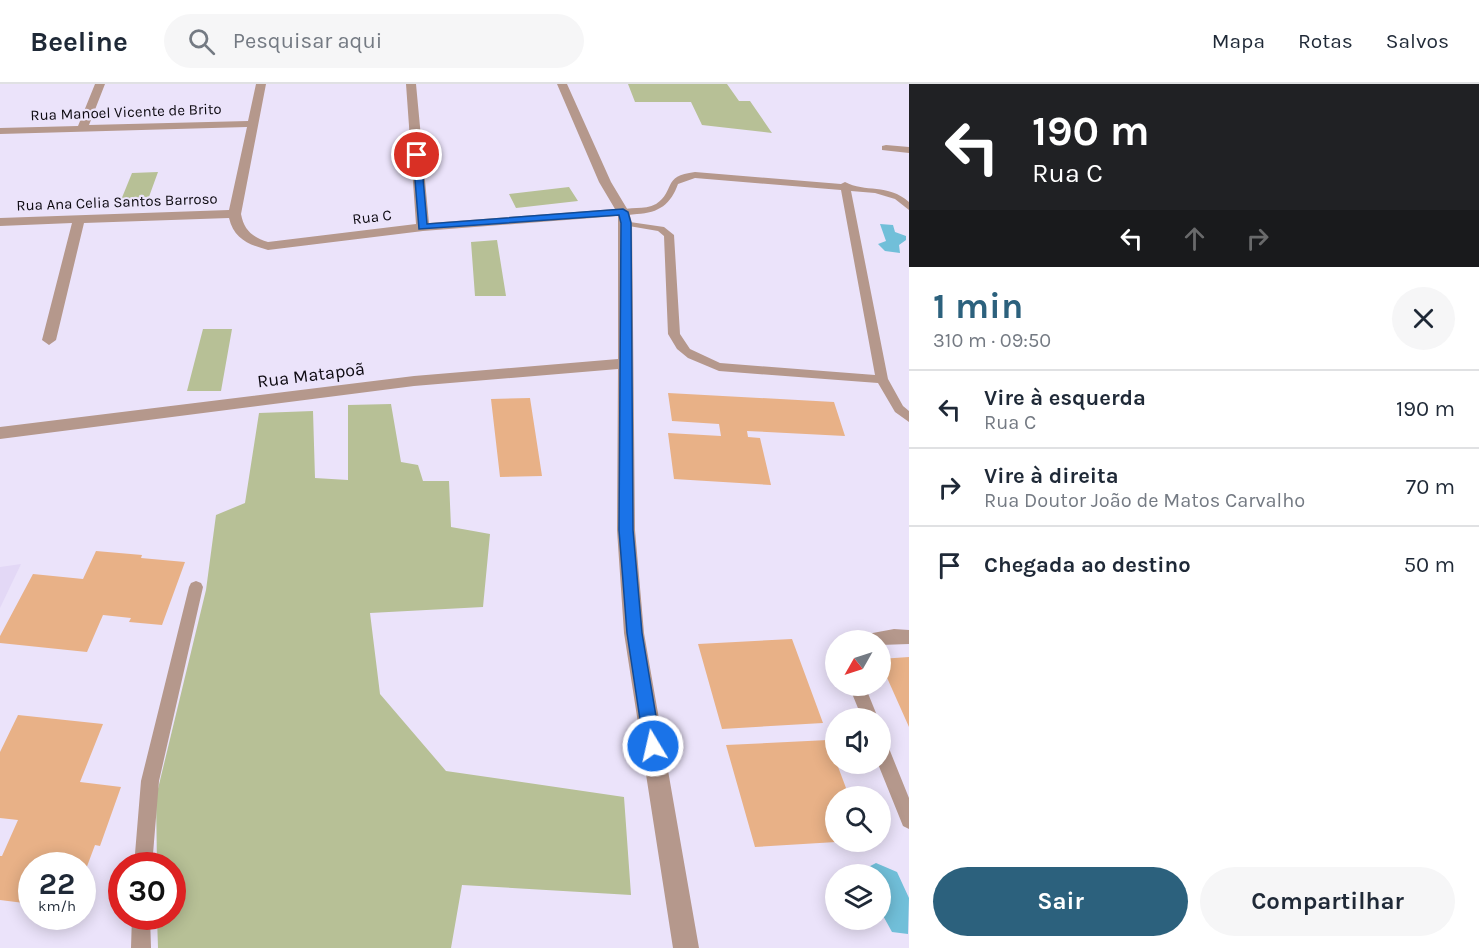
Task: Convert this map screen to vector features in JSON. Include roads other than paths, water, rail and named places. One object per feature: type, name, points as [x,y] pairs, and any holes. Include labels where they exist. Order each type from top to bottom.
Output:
[{"type":"street","points":[[82,130],[100,84]]},
{"type":"street","points":[[235,214],[261,84]]},
{"type":"street","points":[[411,84],[423,227]]},
{"type":"street","points":[[562,84],[605,182],[625,218],[626,530],[634,633],[686,948]]},
{"type":"street","name":"Rua Manoel Vicente de Brito","points":[[0,130],[82,130],[252,124]]},
{"type":"street","points":[[886,148],[909,150]]},
{"type":"street","name":"Rua C","points":[[235,214],[237,227],[243,235],[255,244],[268,246],[423,227],[625,218]]},
{"type":"street","name":"Rua Ana Celia Santos Barroso","points":[[0,222],[235,214]]},
{"type":"street","points":[[49,340],[79,219]]},
{"type":"street","name":"Rua Matapoã","points":[[0,433],[414,381],[627,363]]},
{"type":"lane","points":[[625,218],[660,207],[669,198],[674,182],[686,176],[845,185],[885,192],[898,197],[909,207]]},
{"type":"lane","points":[[845,185],[882,379],[899,410],[909,418]]},
{"type":"lane","points":[[625,218],[662,229],[669,235],[674,334],[678,344],[688,353],[703,362],[719,367],[882,379]]},
{"type":"lane","points":[[144,852],[150,781],[196,587]]},
{"type":"lane","points":[[891,636],[909,637]]},
{"type":"lane","points":[[891,774],[909,820]]},
{"type":"lane","points":[[141,930],[141,948]]},
{"type":"water","points":[[880,224],[893,225],[895,232],[906,236],[906,240],[899,245],[900,253],[885,251],[878,244],[886,241]]},
{"type":"water","points":[[891,869],[897,872],[909,898],[908,934],[892,932]]}]
